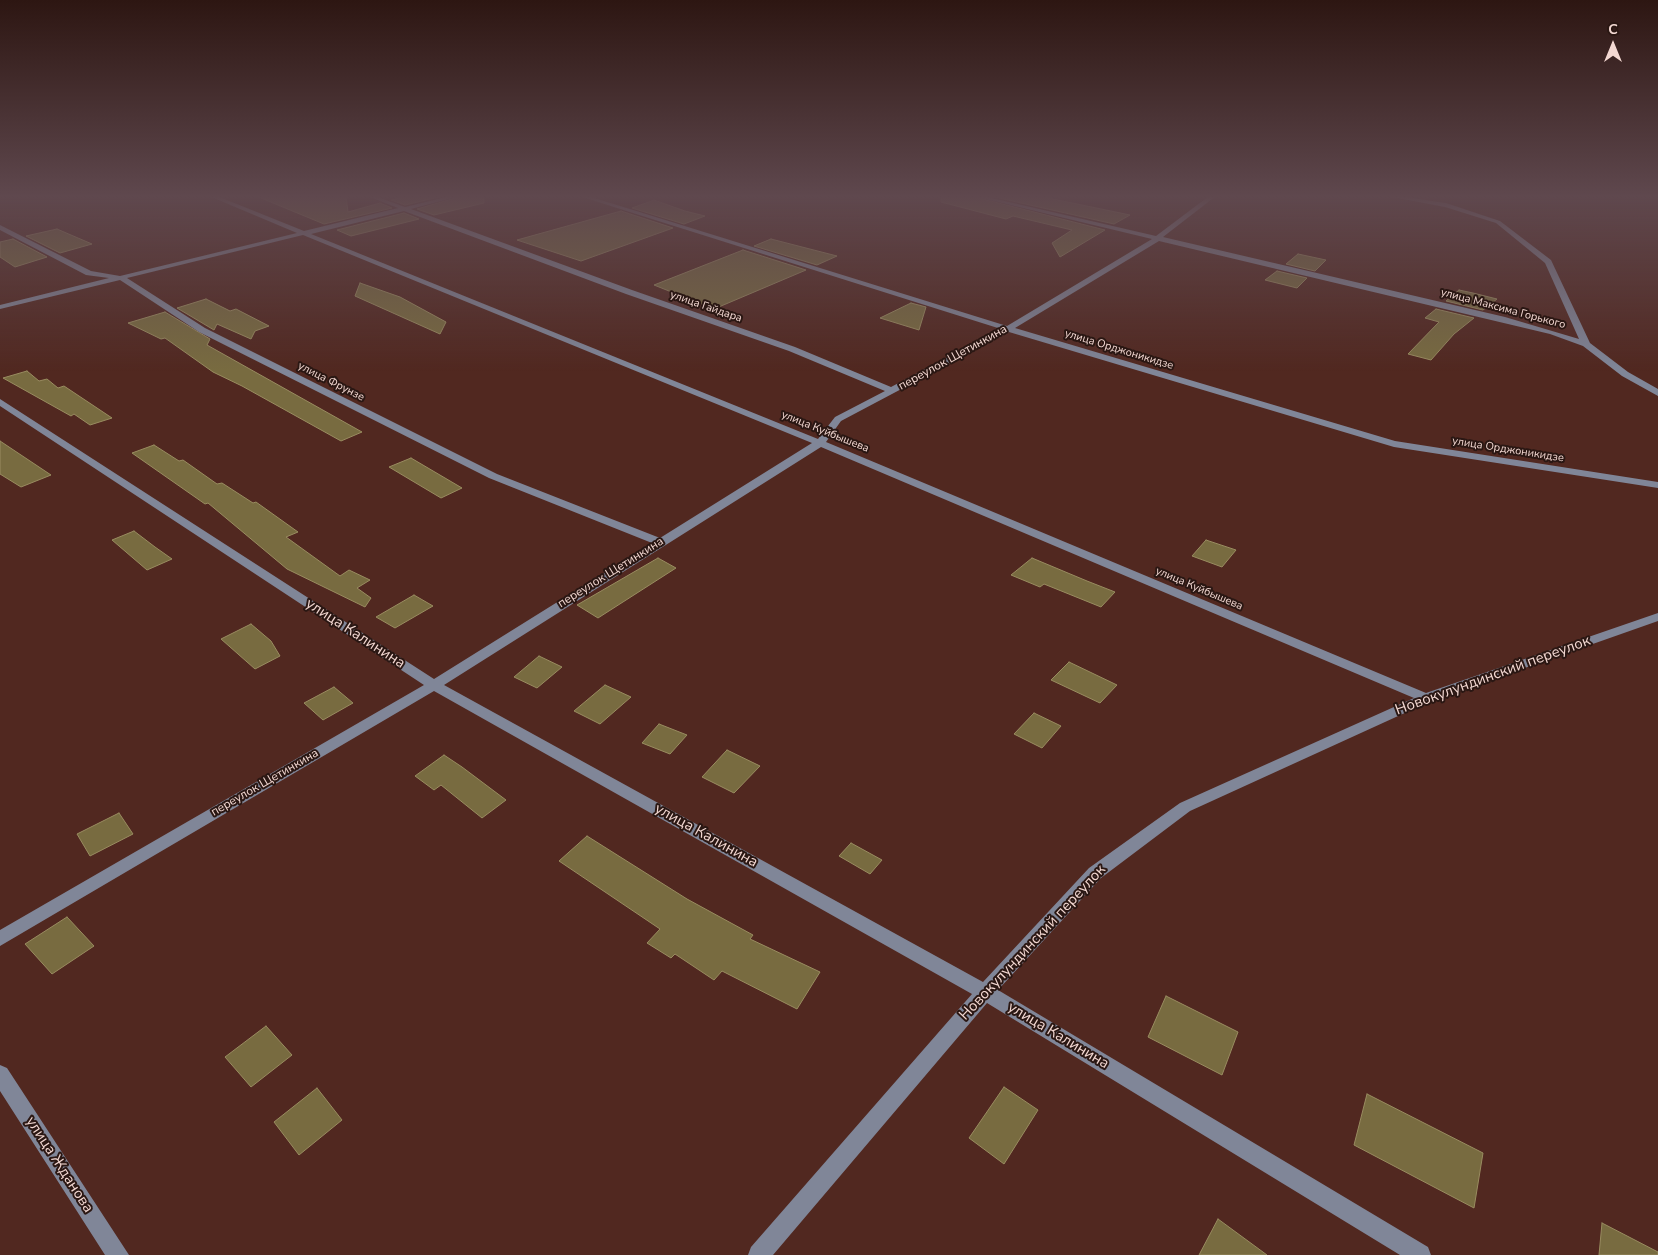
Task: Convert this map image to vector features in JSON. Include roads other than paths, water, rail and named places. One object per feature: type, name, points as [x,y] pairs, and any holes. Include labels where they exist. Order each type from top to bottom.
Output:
[{"type":"street","name":"улица Фрунзе","points":[[53,255],[89,273],[122,278],[202,330],[492,476],[660,542]]},
{"type":"street","points":[[0,306],[219,255]]},
{"type":"street","name":"улица Куйбышева","points":[[355,255],[820,443],[1426,698]]},
{"type":"street","name":"улица Гайдара","points":[[529,255],[792,349],[893,391]]},
{"type":"street","name":"улица Орджоникидзе","points":[[770,255],[1008,329],[1394,444],[1658,485]]},
{"type":"street","name":"переулок Щетинкина","points":[[0,939],[434,685],[820,443],[838,420],[1008,329],[1131,255]]},
{"type":"street","name":"улица Максима Горького","points":[[1229,255],[1505,319],[1553,332],[1586,344]]},
{"type":"street","points":[[1539,255],[1548,262],[1586,344],[1625,374],[1658,393]]},
{"type":"street","name":"улица Калинина","points":[[0,402],[434,685],[985,992],[1420,1255]]},
{"type":"street","name":"Новокулундинский переулок","points":[[759,1255],[985,992],[1094,873],[1185,807],[1426,698],[1658,617]]},
{"type":"street","name":"улица Жданова","points":[[0,1074],[118,1255]]}]
